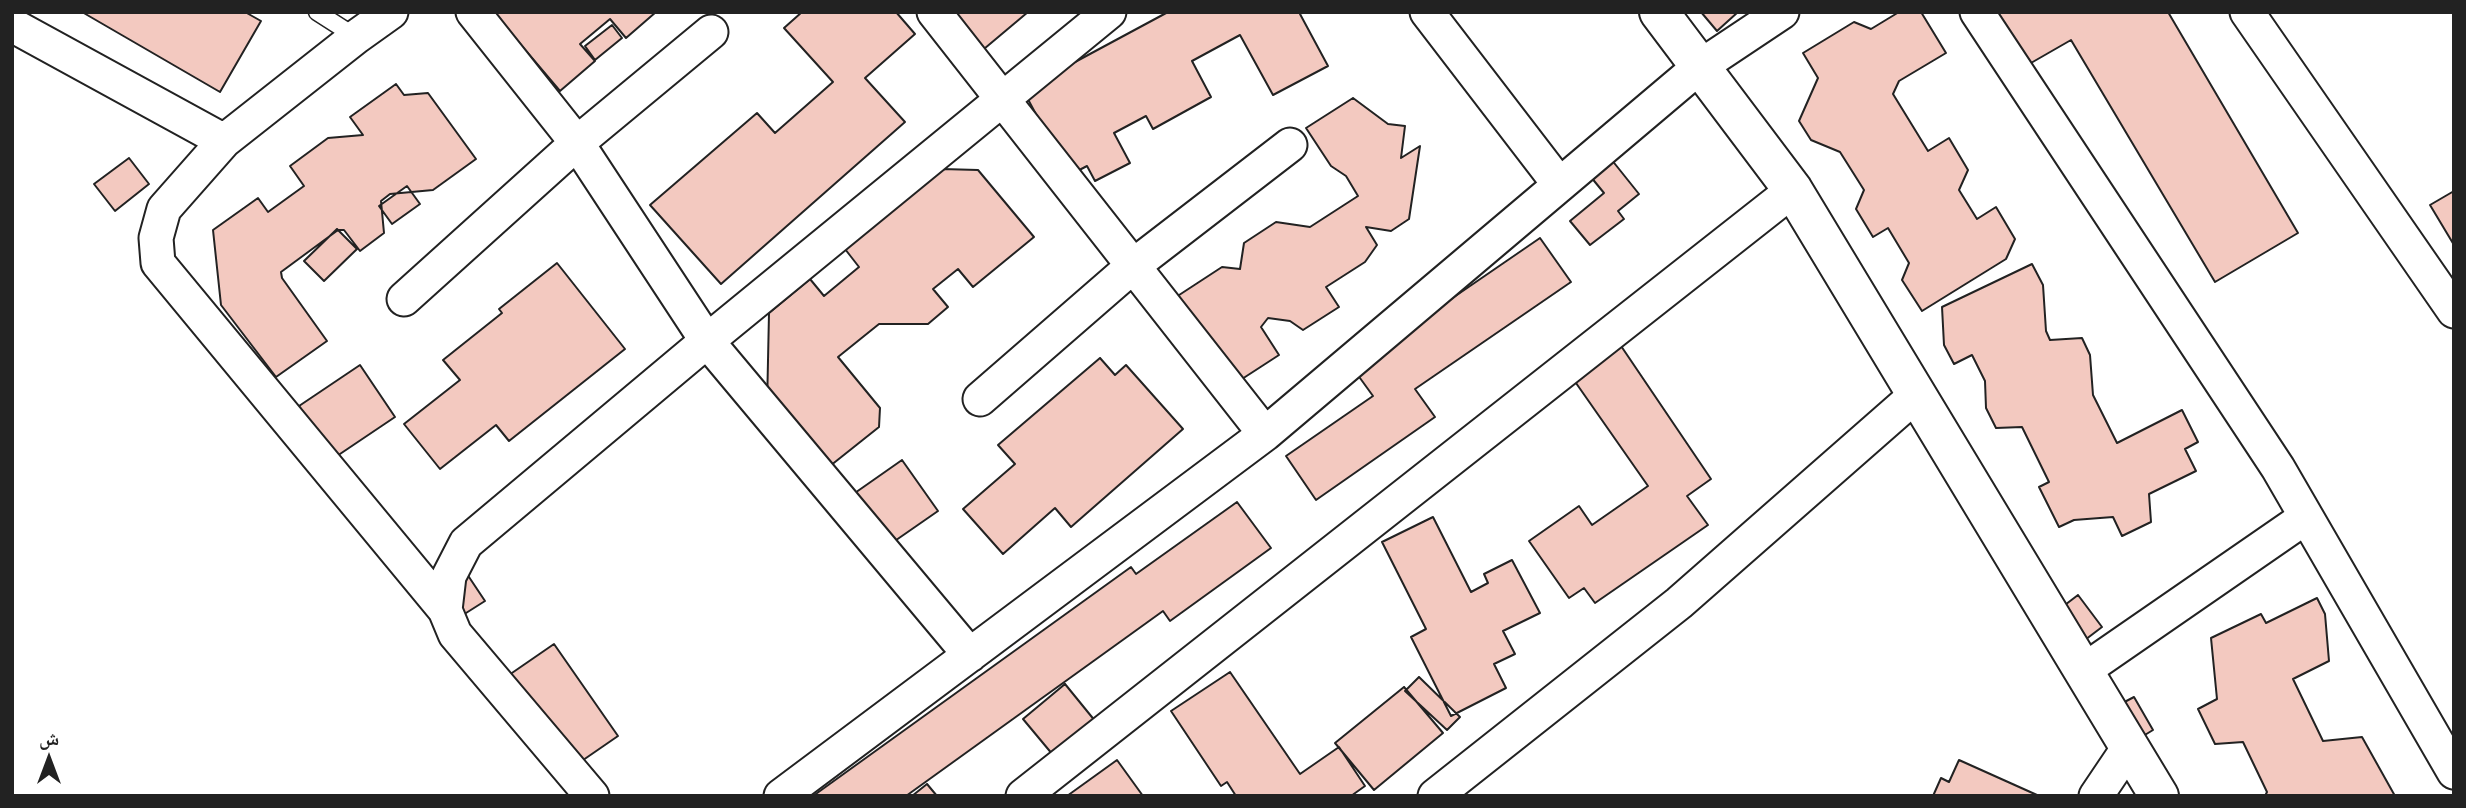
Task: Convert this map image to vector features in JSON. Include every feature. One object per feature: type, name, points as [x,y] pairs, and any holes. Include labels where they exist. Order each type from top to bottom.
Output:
[{"type":"main road","points":[[1658,12],[1793,190],[2159,796]]},
{"type":"street","points":[[391,12],[223,141],[164,209],[156,238],[158,263],[445,610],[454,634],[592,796]]},
{"type":"street","points":[[473,12],[577,143],[706,341],[970,655]]},
{"type":"street","points":[[934,12],[1265,434]]},
{"type":"street","points":[[445,610],[449,576],[466,543],[706,341],[1109,12]]},
{"type":"street","points":[[1427,12],[1559,184]]},
{"type":"street","points":[[781,796],[1265,434],[1698,68],[1782,12]]},
{"type":"street","points":[[1977,12],[2278,468],[2454,772]]},
{"type":"street","points":[[2247,12],[2454,311]]},
{"type":"street","points":[[12,24],[223,141]]},
{"type":"street","points":[[404,299],[577,143],[711,32]]},
{"type":"street","points":[[980,399],[1133,266],[1290,145]]},
{"type":"street","points":[[1023,796],[1793,190]]},
{"type":"street","points":[[1435,796],[1679,603],[1916,395]]},
{"type":"street","points":[[2084,671],[2306,517]]},
{"type":"street","points":[[2096,796],[2129,747]]},
{"type":"lane","points":[[317,12],[356,37]]},
{"type":"building","points":[[82,12],[245,12],[261,21],[220,92]]},
{"type":"building","points":[[493,12],[656,12],[626,38],[610,19],[580,44],[595,61],[560,91]]},
{"type":"building","points":[[802,12],[896,12],[915,34],[865,78],[905,122],[721,284],[650,205],[757,113],[775,133],[833,82],[784,28]]},
{"type":"building","points":[[943,12],[1028,12],[978,54]]},
{"type":"building","points":[[1168,12],[1304,12],[1300,14],[1328,66],[1273,95],[1240,35],[1192,61],[1211,97],[1153,129],[1146,116],[1114,133],[1130,163],[1095,181],[1087,166],[1064,178],[1033,121],[1038,118],[1023,90]]},
{"type":"building","points":[[1701,12],[1738,12],[1717,31]]},
{"type":"building","points":[[1899,12],[1921,12],[1946,53],[1899,81],[1893,94],[1928,151],[1949,138],[1968,170],[1959,190],[1977,219],[1996,207],[2015,239],[2006,259],[1922,311],[1902,280],[1909,263],[1888,228],[1873,237],[1856,209],[1864,190],[1840,152],[1811,140],[1799,121],[1818,78],[1803,53],[1854,22],[1871,29]]},
{"type":"building","points":[[1991,12],[2168,12],[2298,233],[2215,282],[2071,40],[2024,67]]},
{"type":"building","points":[[612,25],[622,38],[595,60],[585,46]]},
{"type":"building","points":[[396,84],[404,95],[428,93],[476,159],[433,190],[390,194],[381,201],[384,233],[360,251],[344,230],[338,230],[281,272],[282,278],[327,341],[276,377],[221,305],[213,230],[258,198],[268,212],[304,186],[290,166],[328,138],[363,135],[350,117]]},
{"type":"building","points":[[1353,98],[1388,124],[1405,126],[1401,158],[1420,146],[1409,219],[1391,231],[1366,227],[1377,245],[1365,262],[1326,287],[1339,307],[1303,330],[1290,321],[1268,318],[1261,327],[1279,355],[1242,379],[1173,299],[1222,267],[1240,269],[1244,243],[1276,222],[1310,227],[1358,196],[1346,176],[1331,166],[1306,128]]},
{"type":"building","points":[[1607,154],[1639,194],[1618,211],[1624,219],[1590,245],[1570,221],[1604,193],[1586,171]]},
{"type":"building","points":[[129,158],[149,184],[115,211],[94,184]]},
{"type":"building","points":[[942,169],[978,170],[1034,237],[973,287],[958,269],[933,289],[948,307],[928,324],[879,324],[838,357],[880,408],[879,427],[830,466],[767,408],[769,313],[810,279],[824,296],[859,267],[845,249]]},
{"type":"building","points":[[407,186],[420,204],[392,224],[379,206]]},
{"type":"building","points":[[2454,191],[2454,245],[2430,205]]},
{"type":"building","points":[[337,229],[357,249],[324,281],[304,261]]},
{"type":"building","points":[[1540,238],[1571,282],[1415,389],[1435,417],[1316,500],[1286,456],[1373,396],[1352,367]]},
{"type":"building","points":[[557,263],[625,349],[509,441],[496,425],[440,469],[404,424],[460,380],[443,360],[502,313],[499,309]]},
{"type":"building","points":[[2032,264],[2043,285],[2046,331],[2050,340],[2082,338],[2090,355],[2093,395],[2117,443],[2182,410],[2198,442],[2185,449],[2196,471],[2149,494],[2151,522],[2122,536],[2113,517],[2074,520],[2059,527],[2039,487],[2049,482],[2022,427],[1996,428],[1986,408],[1985,381],[1972,355],[1954,364],[1944,345],[1942,307]]},
{"type":"building","points":[[1617,340],[1711,479],[1687,496],[1708,525],[1595,603],[1584,588],[1569,598],[1529,541],[1579,506],[1592,525],[1648,486],[1569,373]]},
{"type":"building","points":[[1100,358],[1115,375],[1126,365],[1183,429],[1071,527],[1055,508],[1003,554],[963,509],[1015,464],[998,445]]},
{"type":"building","points":[[360,365],[395,417],[334,458],[299,406]]},
{"type":"building","points":[[902,460],[938,511],[889,545],[852,495]]},
{"type":"building","points":[[1237,502],[1271,548],[1170,621],[1163,611],[906,796],[813,796],[1131,567],[1136,574]]},
{"type":"building","points":[[1433,517],[1471,592],[1488,583],[1484,574],[1512,560],[1540,613],[1503,631],[1515,654],[1494,664],[1506,688],[1451,716],[1411,637],[1426,629],[1382,542]]},
{"type":"building","points":[[465,571],[485,601],[455,620]]},
{"type":"building","points":[[2078,595],[2102,627],[2081,643],[2057,611]]},
{"type":"building","points":[[2317,598],[2325,614],[2329,661],[2293,679],[2323,741],[2362,737],[2395,796],[2265,796],[2267,792],[2243,742],[2215,744],[2198,709],[2217,699],[2211,638],[2261,614],[2266,623]]},
{"type":"building","points":[[554,644],[618,736],[573,767],[509,675]]},
{"type":"building","points":[[1230,672],[1300,774],[1339,747],[1365,786],[1351,796],[1236,796],[1227,782],[1221,786],[1171,711]]},
{"type":"building","points":[[1419,677],[1460,717],[1447,730],[1405,691]]},
{"type":"building","points":[[1065,684],[1100,727],[1058,761],[1023,719]]},
{"type":"building","points":[[1404,687],[1443,733],[1374,790],[1335,743]]},
{"type":"building","points":[[2134,697],[2153,730],[2135,741],[2115,707]]},
{"type":"building","points":[[1117,760],[1143,796],[1067,796]]},
{"type":"building","points":[[1959,760],[2037,795],[1933,796],[1941,778],[1949,782]]},
{"type":"building","points":[[927,784],[937,796],[912,796]]}]
